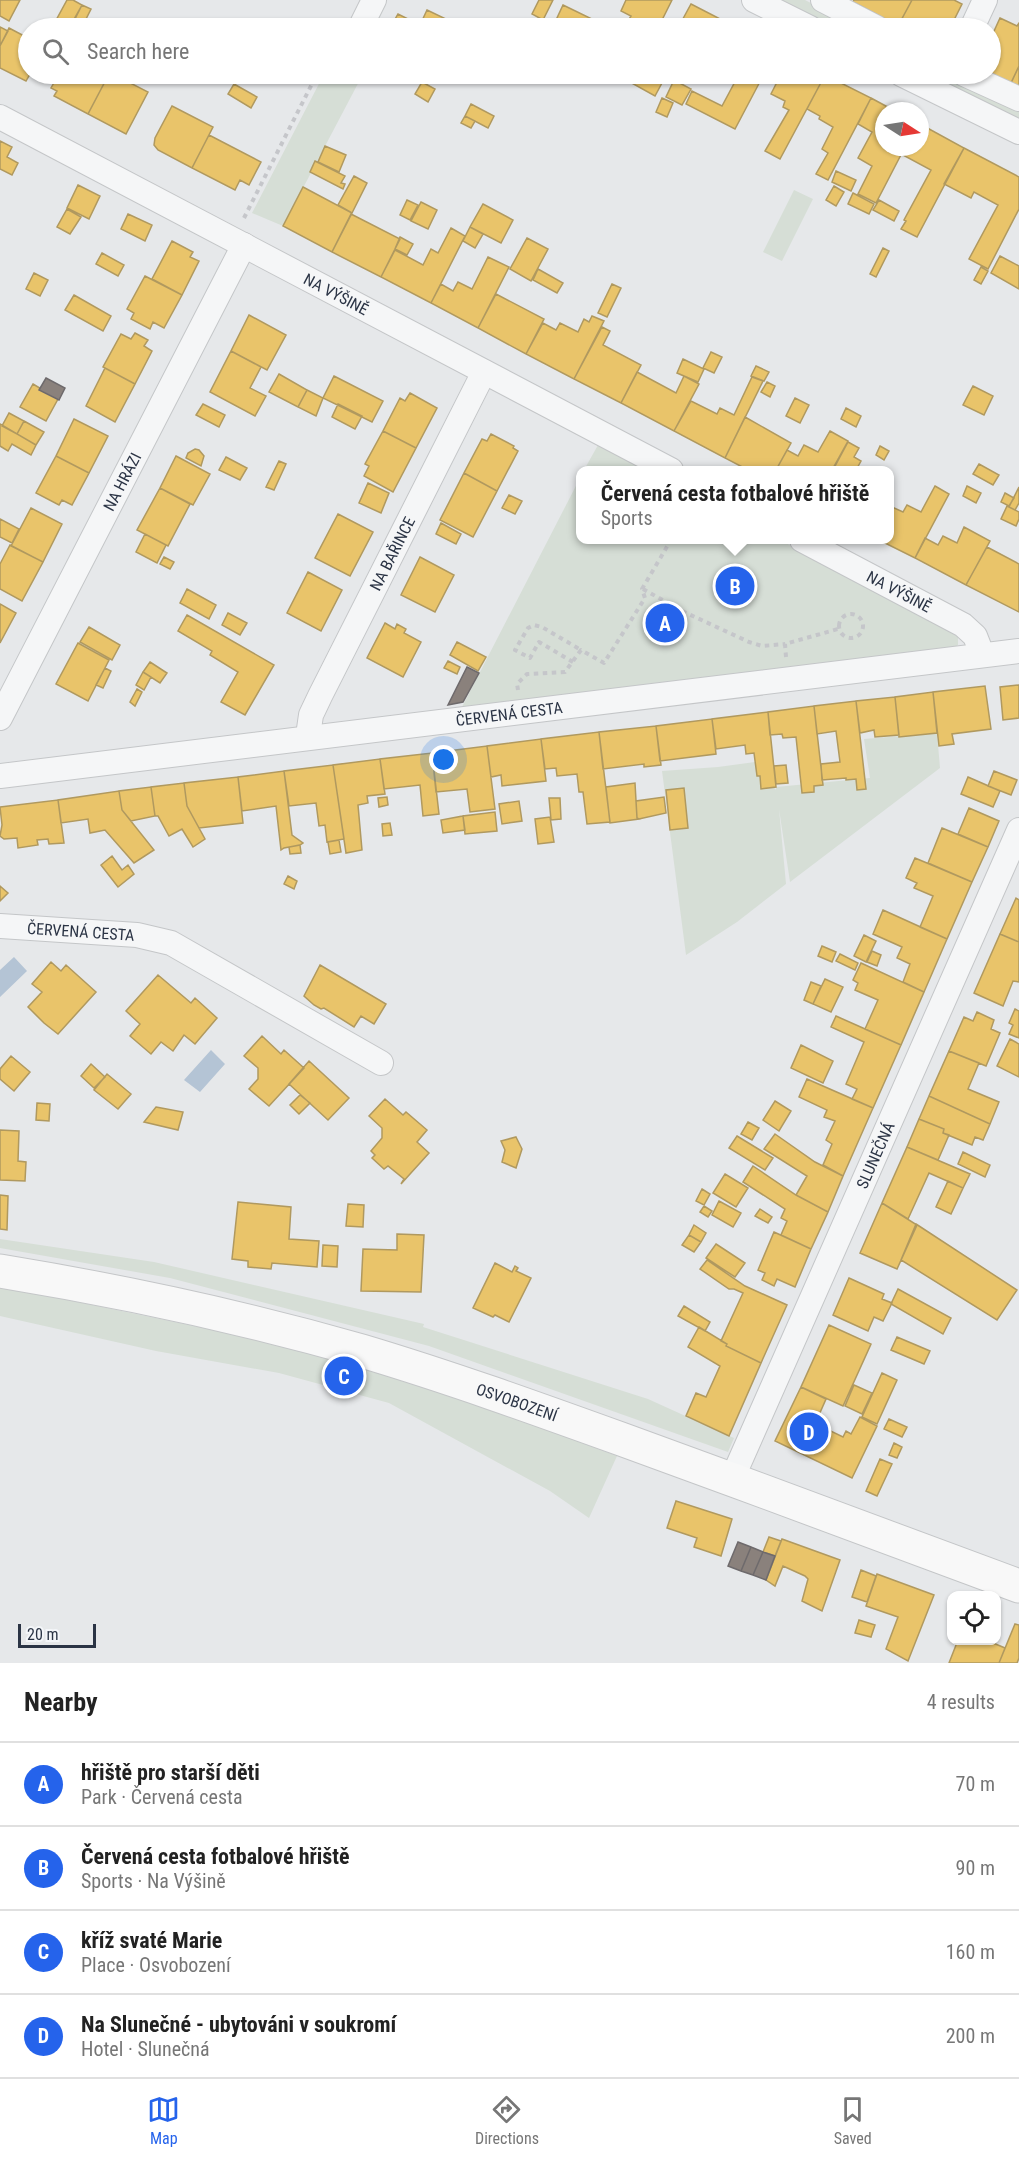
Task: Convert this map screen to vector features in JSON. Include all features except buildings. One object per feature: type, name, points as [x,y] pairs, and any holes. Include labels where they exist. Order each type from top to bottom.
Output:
[{"type":"main road","name":"OSVOBOZENÍ","points":[[0,1271],[234,1318],[364,1352],[484,1390],[1019,1586]]},
{"type":"street","points":[[365,18],[374,0]]},
{"type":"street","points":[[754,0],[790,18]]},
{"type":"street","points":[[823,0],[858,18]]},
{"type":"street","points":[[977,18],[985,0]]},
{"type":"street","points":[[921,84],[1019,132]]},
{"type":"street","points":[[986,84],[1019,99]]},
{"type":"street","name":"NA VÝŠINĚ","points":[[0,117],[662,466]]},
{"type":"street","name":"NA HRÁZI","points":[[0,718],[238,243]]},
{"type":"street","name":"NA BAŘINCE","points":[[308,736],[309,721],[320,696],[484,372]]},
{"type":"street","name":"NA VÝŠINĚ","points":[[810,544],[963,625],[975,636],[982,654]]},
{"type":"street","name":"ČERVENÁ CESTA","points":[[0,776],[308,736],[1019,651]]},
{"type":"street","name":"SLUNEČNÁ","points":[[732,1479],[1019,830]]},
{"type":"street","name":"ČERVENÁ CESTA","points":[[0,926],[137,935],[171,943],[381,1063]]},
{"type":"path","points":[[238,243],[312,84]]},
{"type":"path","points":[[573,662],[539,642],[530,658],[514,650],[528,628],[534,625],[542,627],[604,663],[645,598],[642,589],[669,544]]},
{"type":"path","points":[[642,589],[682,611],[762,646],[785,644],[838,629]]},
{"type":"path","points":[[848,614],[855,615],[862,623],[860,634],[853,638],[846,638],[838,629],[841,618],[848,614]]},
{"type":"path","points":[[785,644],[788,679]]},
{"type":"path","points":[[521,711],[518,684],[526,674],[565,672],[581,650]]},
{"type":"shaded area","points":[[768,0],[805,0],[840,18],[805,18]]},
{"type":"shaded area","points":[[319,84],[358,84],[283,226],[252,213]]},
{"type":"shaded area","points":[[937,84],[968,84],[1019,109],[1019,124]]},
{"type":"shaded area","points":[[794,190],[813,199],[782,261],[763,252]]},
{"type":"shaded area","points":[[598,445],[639,466],[586,466]]},
{"type":"shaded area","points":[[576,486],[576,544],[788,544],[948,627],[958,635],[958,645],[949,651],[462,707]]},
{"type":"shaded area","points":[[937,733],[940,768],[790,882],[779,809],[786,884],[737,922],[686,955],[662,771],[755,762],[776,790],[776,787],[870,778],[864,739]]},
{"type":"shaded area","points":[[0,1239],[154,1262],[424,1324],[423,1327],[648,1399],[734,1438],[728,1452],[429,1346],[170,1278],[0,1248]]},
{"type":"shaded area","points":[[0,1286],[276,1343],[377,1371],[517,1418],[617,1456],[589,1518],[550,1491],[389,1403],[279,1373],[156,1351],[0,1316]]},
{"type":"water","points":[[14,957],[27,971],[0,997],[0,970]]},
{"type":"water","points":[[211,1050],[225,1064],[200,1092],[184,1080]]},
{"type":"place","name":"Červená cesta fotbalové hřiště","points":[[735,586]]},
{"type":"place","name":"hřiště pro starší děti","points":[[665,623]]},
{"type":"place","name":"kříž svaté Marie","points":[[344,1376]]},
{"type":"place","name":"Na Slunečné - ubytováni v soukromí","points":[[809,1432]]}]
